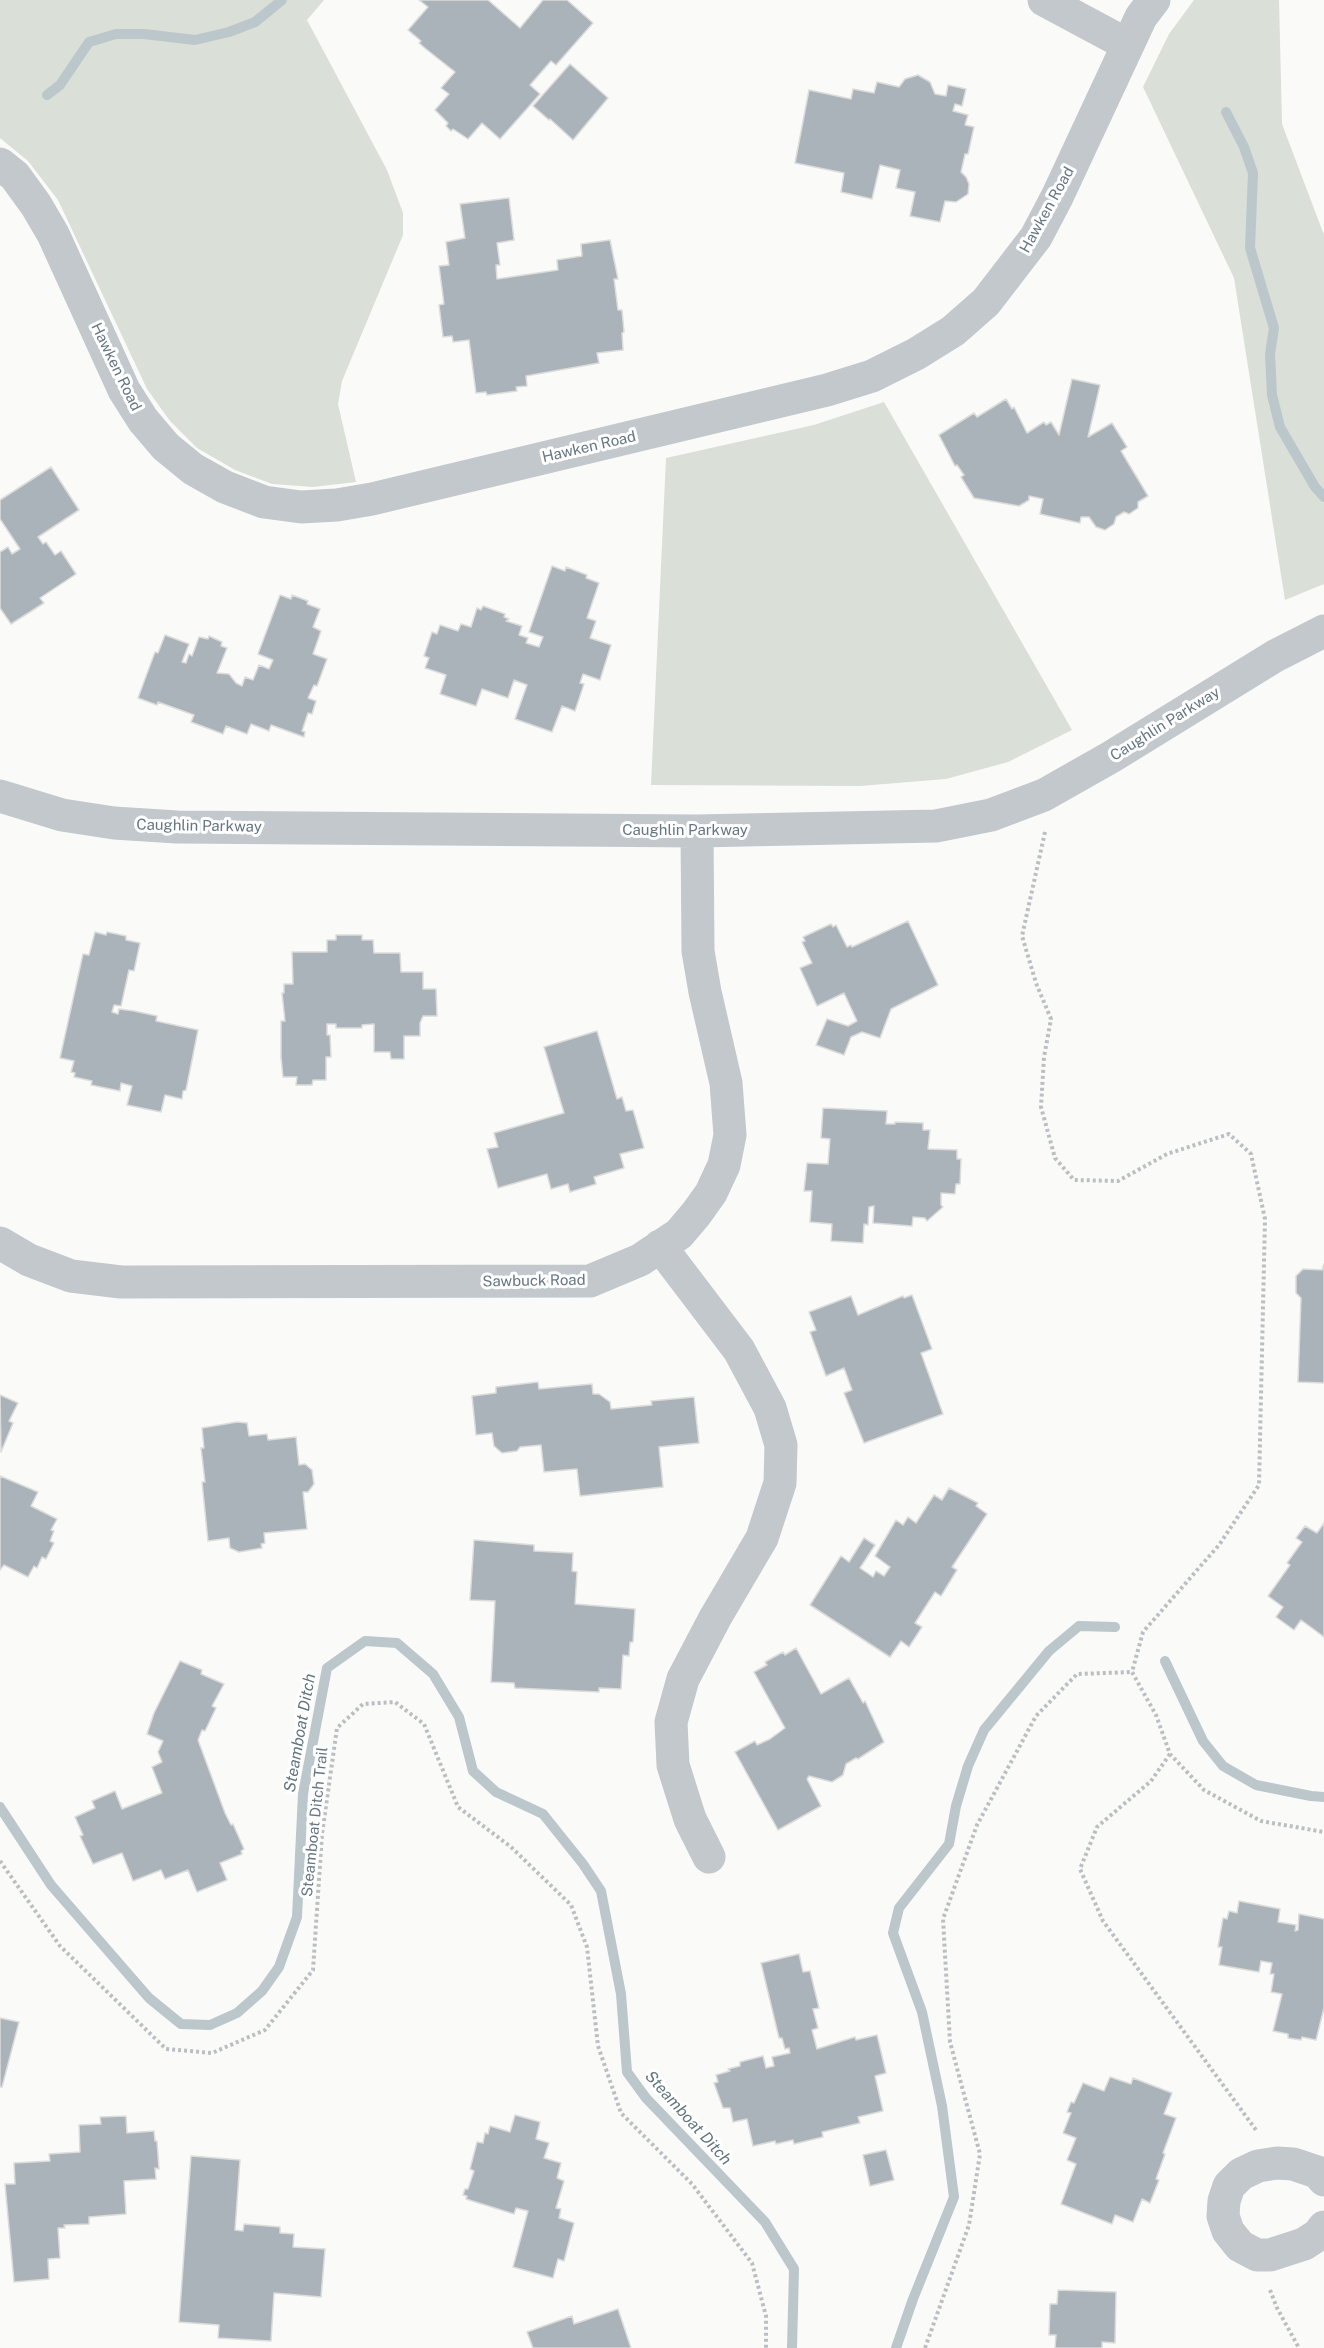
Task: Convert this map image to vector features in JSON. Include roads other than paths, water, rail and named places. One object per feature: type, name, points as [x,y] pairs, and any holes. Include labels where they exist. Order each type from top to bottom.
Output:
[{"type":"street","points":[[1044,0],[1128,45]]},
{"type":"street","name":"Hawken Road","points":[[0,164],[15,176],[36,204],[54,234],[124,390],[143,420],[166,447],[193,469],[225,487],[264,501],[301,507],[337,505],[372,499],[827,390],[872,376],[916,354],[953,331],[986,302],[1036,237],[1141,17],[1154,0]]},
{"type":"street","name":"Caughlin Parkway","points":[[0,796],[62,815],[114,823],[177,826],[697,831],[936,826],[991,815],[1044,795],[1111,758],[1275,656],[1324,631]]},
{"type":"street","name":"Sawbuck Road","points":[[0,1243],[29,1260],[71,1276],[121,1282],[590,1281],[640,1260],[679,1234],[711,1193],[724,1165],[730,1136],[726,1083],[705,993],[698,951],[697,831]]},
{"type":"street","points":[[660,1246],[739,1350],[770,1408],[781,1445],[780,1483],[762,1538],[715,1618],[683,1679],[671,1722],[674,1765],[690,1819],[709,1857]]},
{"type":"street","points":[[1324,2180],[1317,2172],[1293,2164],[1277,2163],[1258,2166],[1240,2174],[1229,2186],[1224,2201],[1223,2216],[1228,2231],[1240,2246],[1257,2255],[1270,2255],[1304,2244],[1318,2235],[1324,2227]]},
{"type":"waterway","points":[[47,95],[60,85],[89,42],[116,34],[144,34],[195,40],[229,32],[255,22],[282,0]]},
{"type":"waterway","points":[[1226,112],[1244,147],[1253,173],[1250,248],[1274,328],[1270,354],[1272,395],[1280,427],[1315,487],[1324,497]]},
{"type":"waterway","name":"Steamboat Ditch","points":[[896,2348],[954,2197],[942,2106],[922,2012],[893,1933],[899,1908],[949,1844],[956,1806],[968,1766],[984,1730],[1049,1651],[1079,1626],[1115,1627]]},
{"type":"waterway","name":"Steamboat Ditch","points":[[0,1807],[51,1885],[149,1998],[181,2024],[210,2025],[237,2013],[262,1991],[279,1967],[297,1917],[303,1794],[327,1668],[365,1641],[397,1643],[433,1674],[459,1717],[473,1771],[496,1792],[543,1814],[583,1864],[601,1891],[621,1994],[627,2072],[646,2098],[765,2222],[794,2269],[792,2348]]},
{"type":"waterway","name":"Steamboat Ditch","points":[[1165,1661],[1203,1741],[1223,1766],[1256,1785],[1324,1797]]}]
